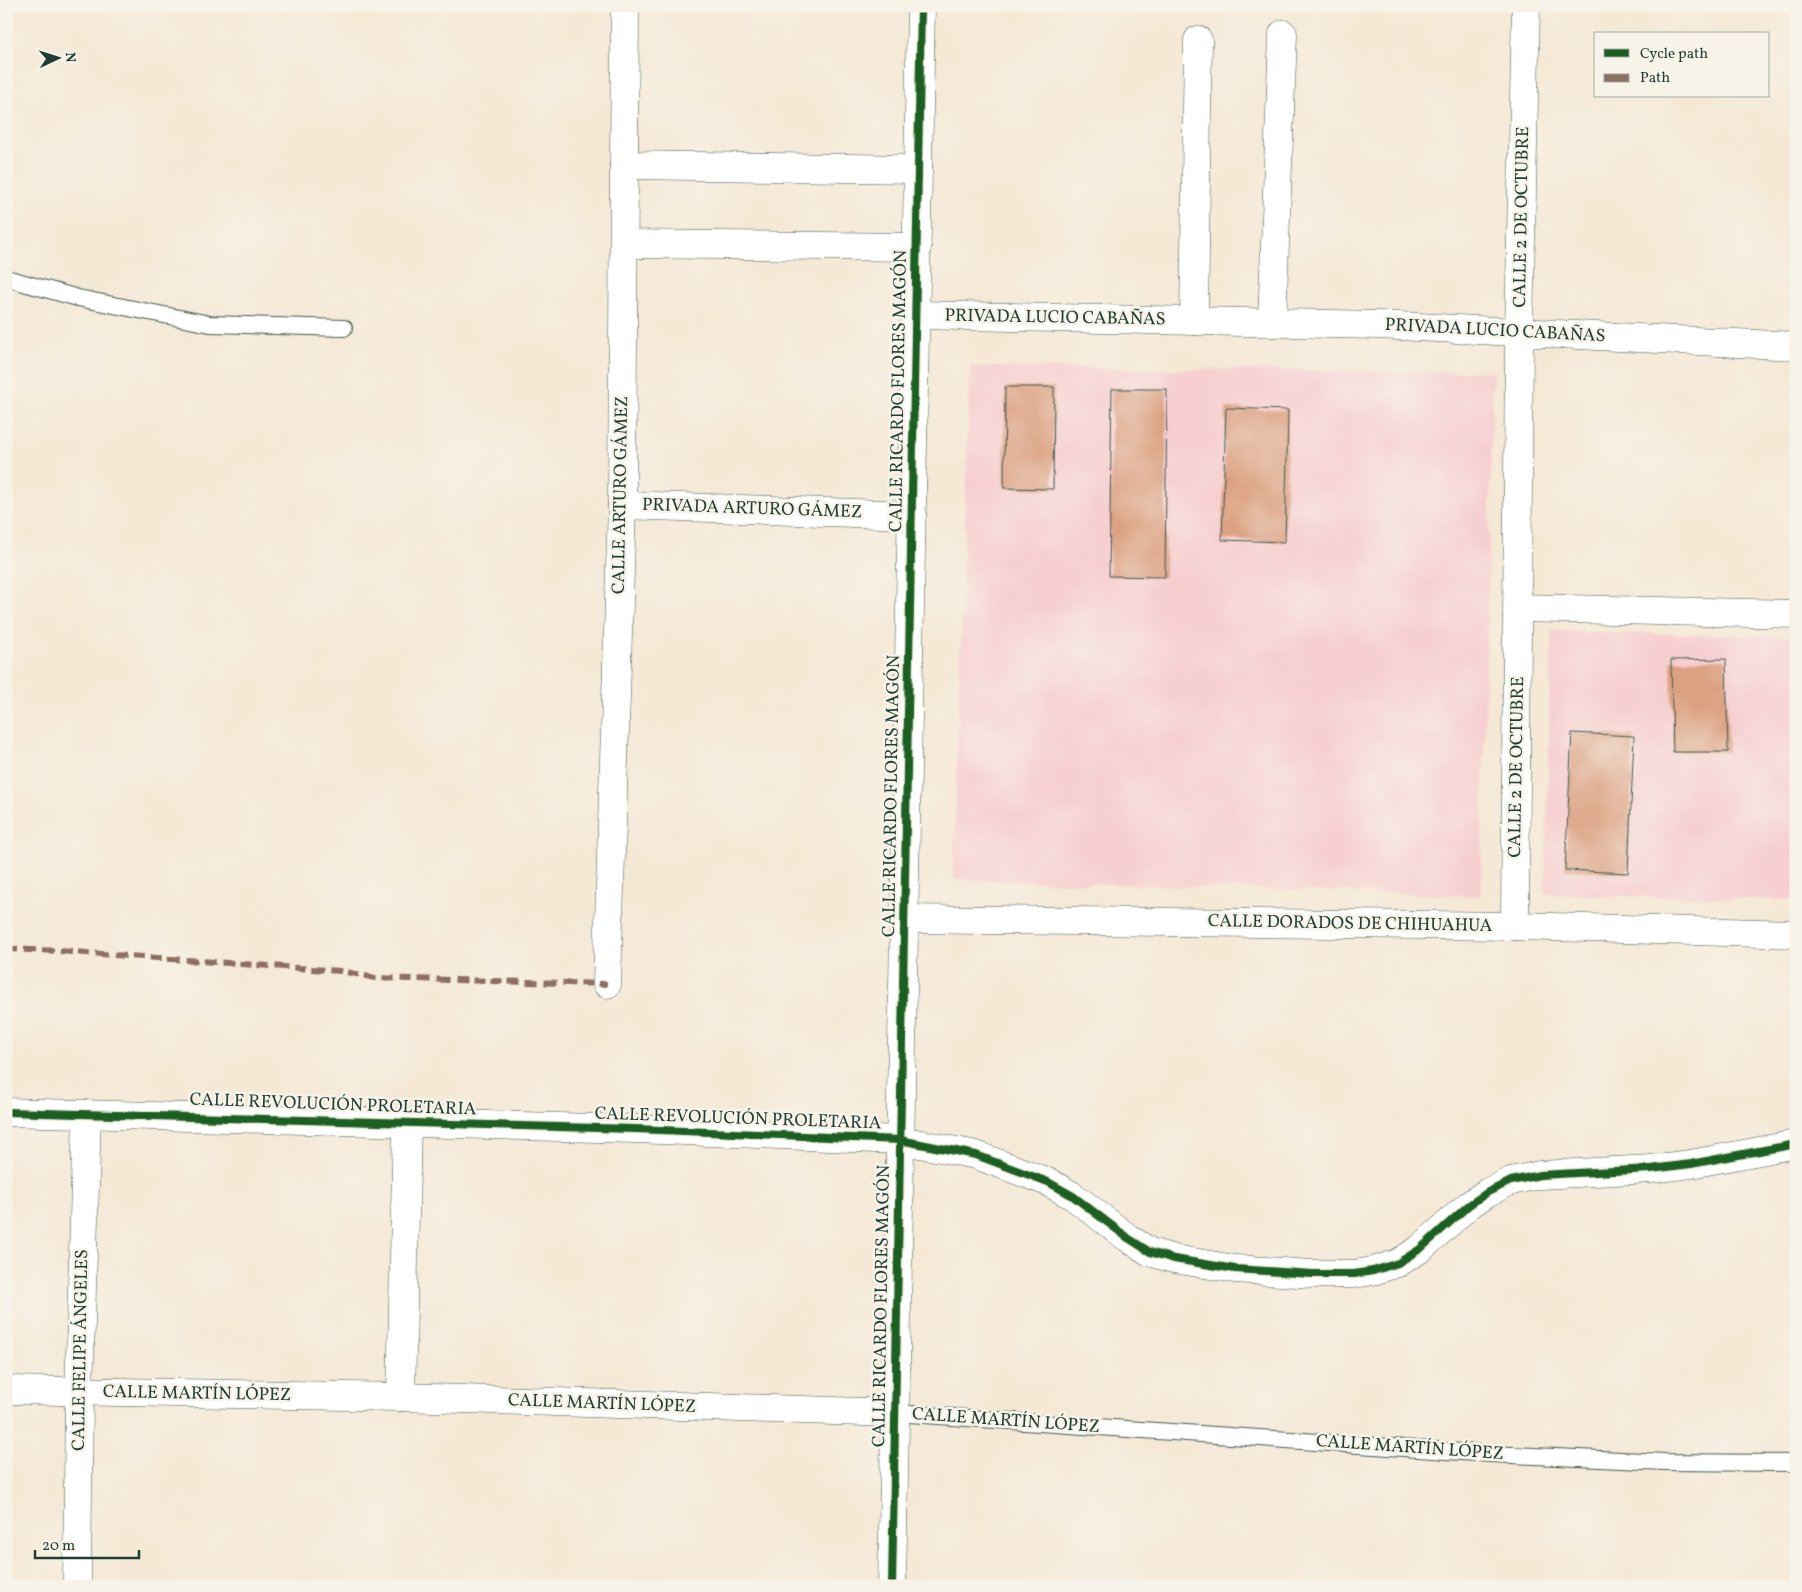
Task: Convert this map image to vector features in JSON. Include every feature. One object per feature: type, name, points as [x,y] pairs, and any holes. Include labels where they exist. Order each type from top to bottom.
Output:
[{"type":"street","name":"CALLE ARTURO GÁMEZ","points":[[607,984],[622,505],[625,6]]},
{"type":"street","name":"CALLE RICARDO FLORES MAGÓN","points":[[892,1586],[921,6]]},
{"type":"street","name":"CALLE 2 DE OCTUBRE","points":[[1515,926],[1519,331],[1526,6]]},
{"type":"street","points":[[1272,323],[1283,34]]},
{"type":"street","points":[[1194,321],[1198,40]]},
{"type":"street","points":[[624,165],[918,170]]},
{"type":"street","points":[[624,244],[917,248]]},
{"type":"street","name":"PRIVADA LUCIO CABAÑAS","points":[[916,315],[1378,325],[1796,346]]},
{"type":"street","name":"PRIVADA ARTURO GÁMEZ","points":[[622,505],[912,515]]},
{"type":"street","points":[[1518,608],[1796,614]]},
{"type":"street","name":"CALLE DORADOS DE CHIHUAHUA","points":[[904,919],[1515,926],[1796,934]]},
{"type":"street","name":"CALLE REVOLUCIÓN PROLETARIA","points":[[6,1112],[625,1128],[900,1140],[976,1155],[1048,1182],[1073,1196],[1128,1238],[1150,1252],[1174,1260],[1235,1269],[1337,1274],[1373,1271],[1398,1263],[1420,1249],[1469,1205],[1488,1192],[1511,1181],[1540,1175],[1651,1169],[1691,1164],[1796,1144]]},
{"type":"street","name":"CALLE FELIPE ÁNGELES","points":[[77,1586],[79,1392],[86,1114]]},
{"type":"street","points":[[401,1397],[407,1122]]},
{"type":"street","name":"CALLE MARTÍN LÓPEZ","points":[[6,1390],[401,1397],[895,1413]]},
{"type":"lane","points":[[6,278],[78,298],[210,324],[344,328]]},
{"type":"lane","name":"CALLE MARTÍN LÓPEZ","points":[[895,1413],[1491,1454],[1665,1462],[1796,1463]]},
{"type":"shaded area","points":[[970,367],[1493,372],[1481,896],[953,879]]},
{"type":"shaded area","points":[[1552,631],[1796,637],[1796,900],[1545,894]]},
{"type":"building","points":[[1005,387],[1054,387],[1053,489],[1004,488]]},
{"type":"building","points":[[1112,389],[1167,389],[1165,577],[1109,576]]},
{"type":"building","points":[[1226,408],[1288,410],[1285,542],[1222,540]]},
{"type":"building","points":[[1726,659],[1728,752],[1673,752],[1671,660]]},
{"type":"building","points":[[1572,733],[1634,736],[1628,873],[1565,870]]},
{"type":"marked path","points":[[6,949],[341,971],[375,978],[607,984]]},
{"type":"cycle path","points":[[892,1586],[921,6]]},
{"type":"cycle path","points":[[6,1112],[635,1129],[900,1140],[976,1155],[1048,1182],[1073,1196],[1128,1238],[1150,1252],[1174,1259],[1235,1269],[1312,1274],[1354,1274],[1373,1271],[1398,1263],[1420,1249],[1469,1205],[1488,1192],[1511,1181],[1540,1175],[1651,1169],[1691,1164],[1796,1144]]}]
